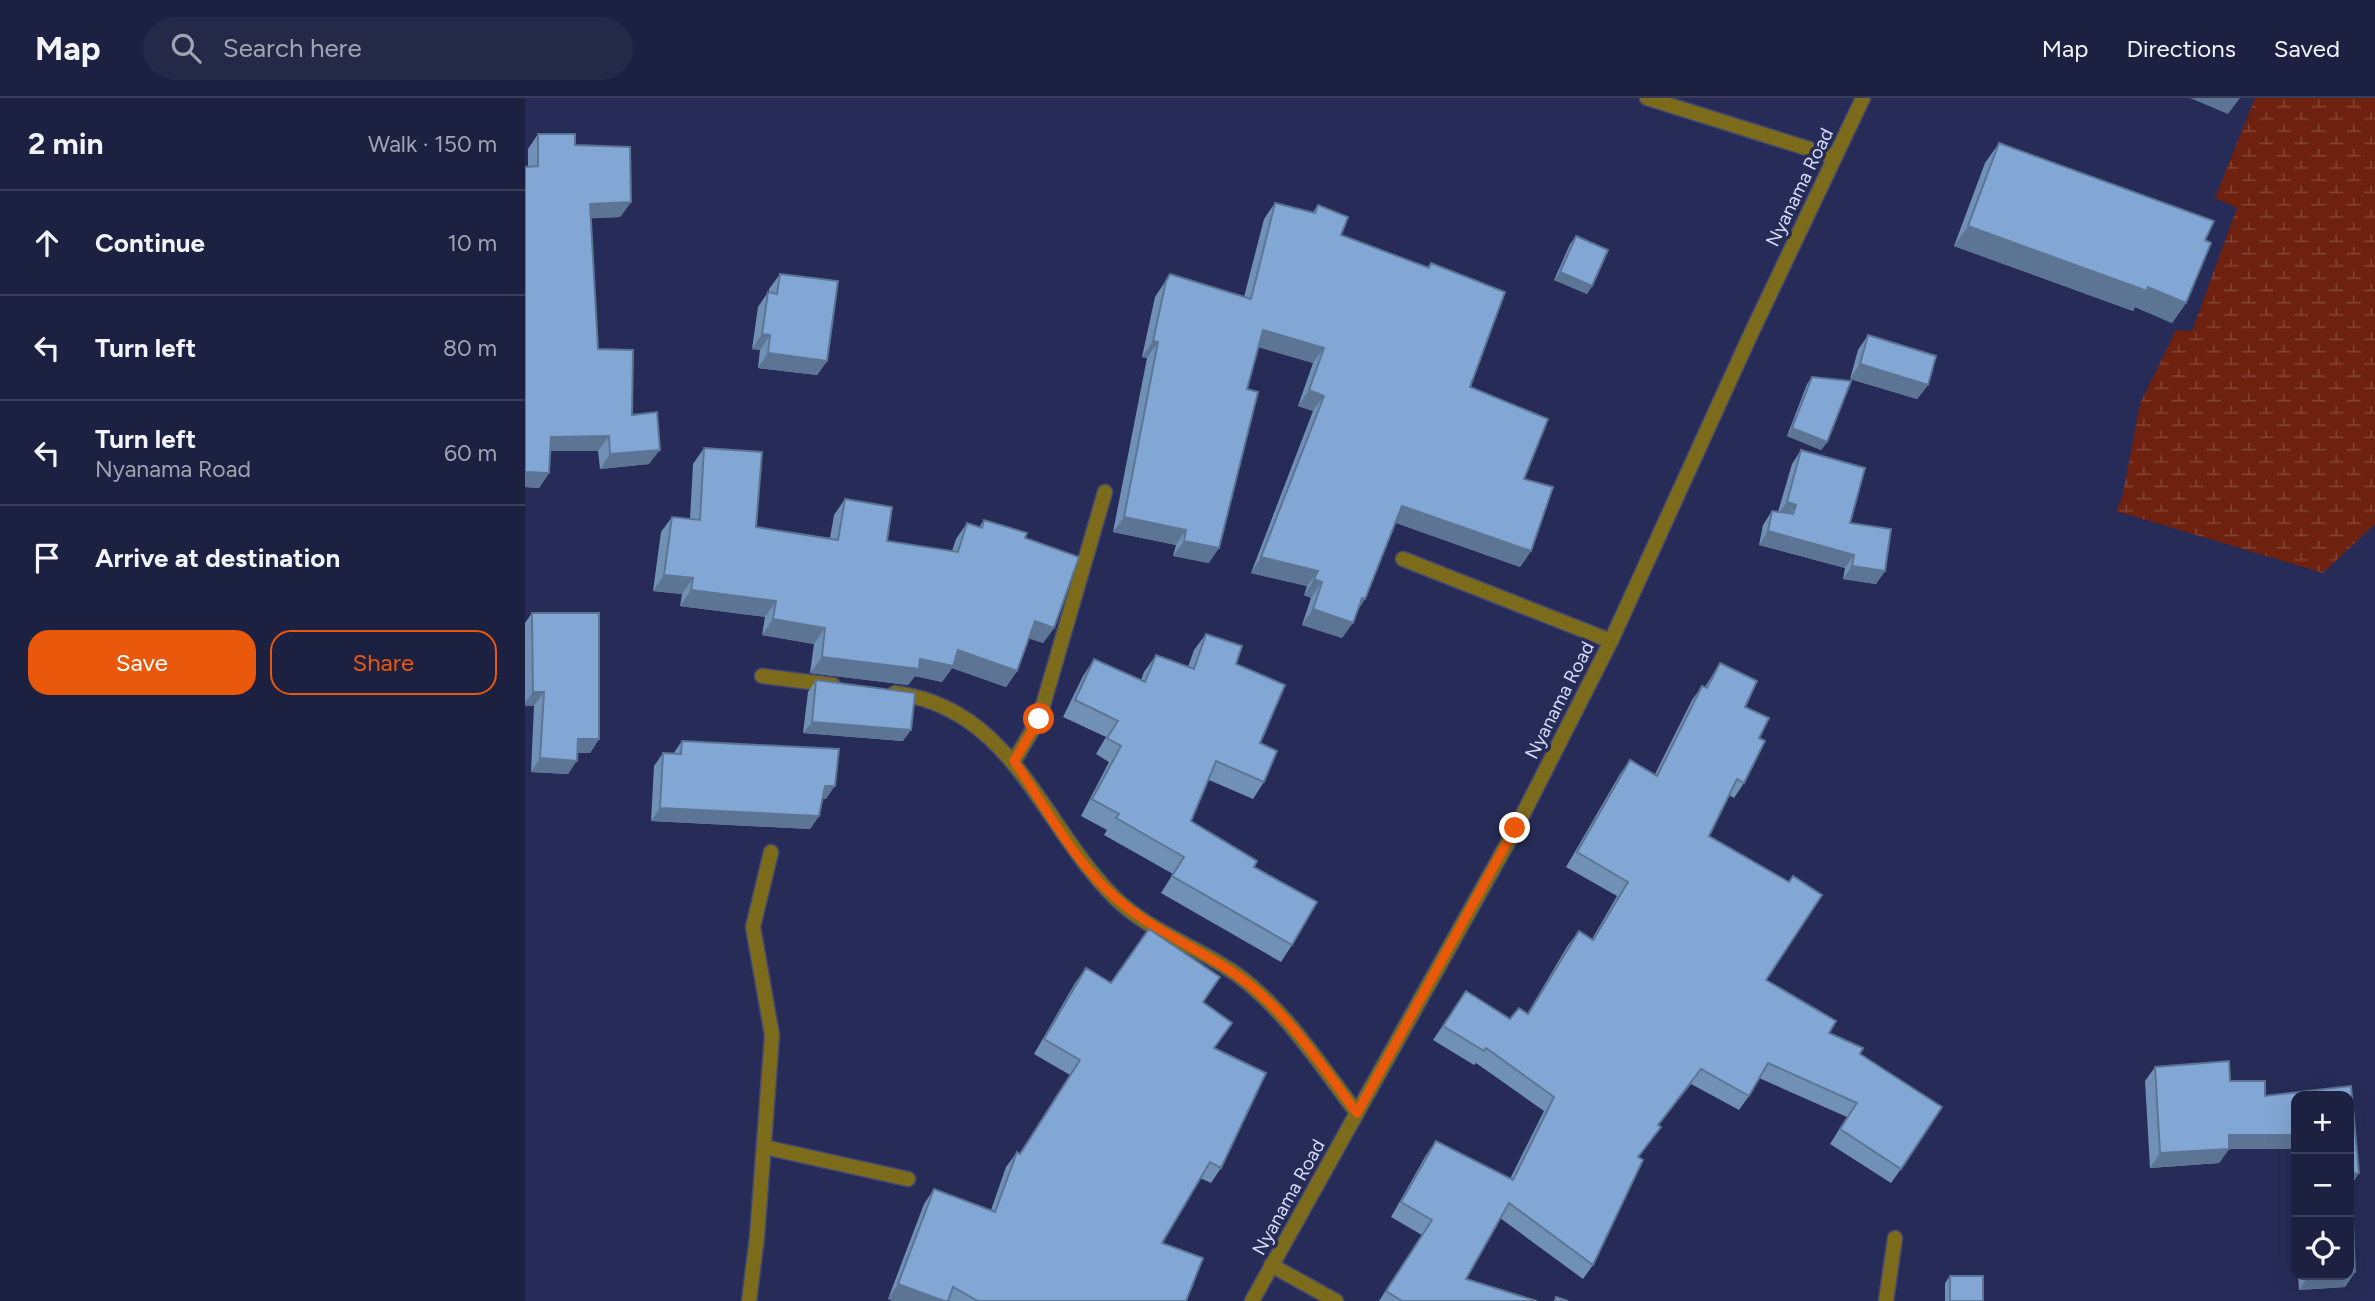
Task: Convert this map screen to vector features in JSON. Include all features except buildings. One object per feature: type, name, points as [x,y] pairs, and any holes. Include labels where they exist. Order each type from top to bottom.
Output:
[{"type":"street","points":[[1647,98],[1835,157]]},
{"type":"street","name":"Nyanama Road","points":[[1252,1301],[1515,828],[1611,641],[1863,98]]},
{"type":"street","points":[[1014,761],[1039,719],[1105,492]]},
{"type":"street","points":[[1403,559],[1611,641]]},
{"type":"street","points":[[762,676],[843,686]]},
{"type":"street","points":[[884,692],[925,697],[947,707],[982,730],[1014,761],[1073,847],[1114,897],[1161,933],[1239,976],[1288,1024],[1357,1113]]},
{"type":"street","points":[[749,1301],[772,1035],[753,927],[771,852]]},
{"type":"street","points":[[764,1147],[908,1179]]},
{"type":"street","points":[[1886,1301],[1895,1238]]},
{"type":"street","points":[[1271,1265],[1336,1301]]},
{"type":"green space","points":[[2255,98],[2375,98],[2375,524],[2323,573],[2116,511],[2122,498],[2140,404],[2176,330],[2192,331],[2237,208],[2215,198]]},
{"type":"route","points":[[1039,719],[1014,761],[1073,847],[1114,897],[1161,933],[1239,976],[1288,1024],[1357,1113],[1515,828]]}]
